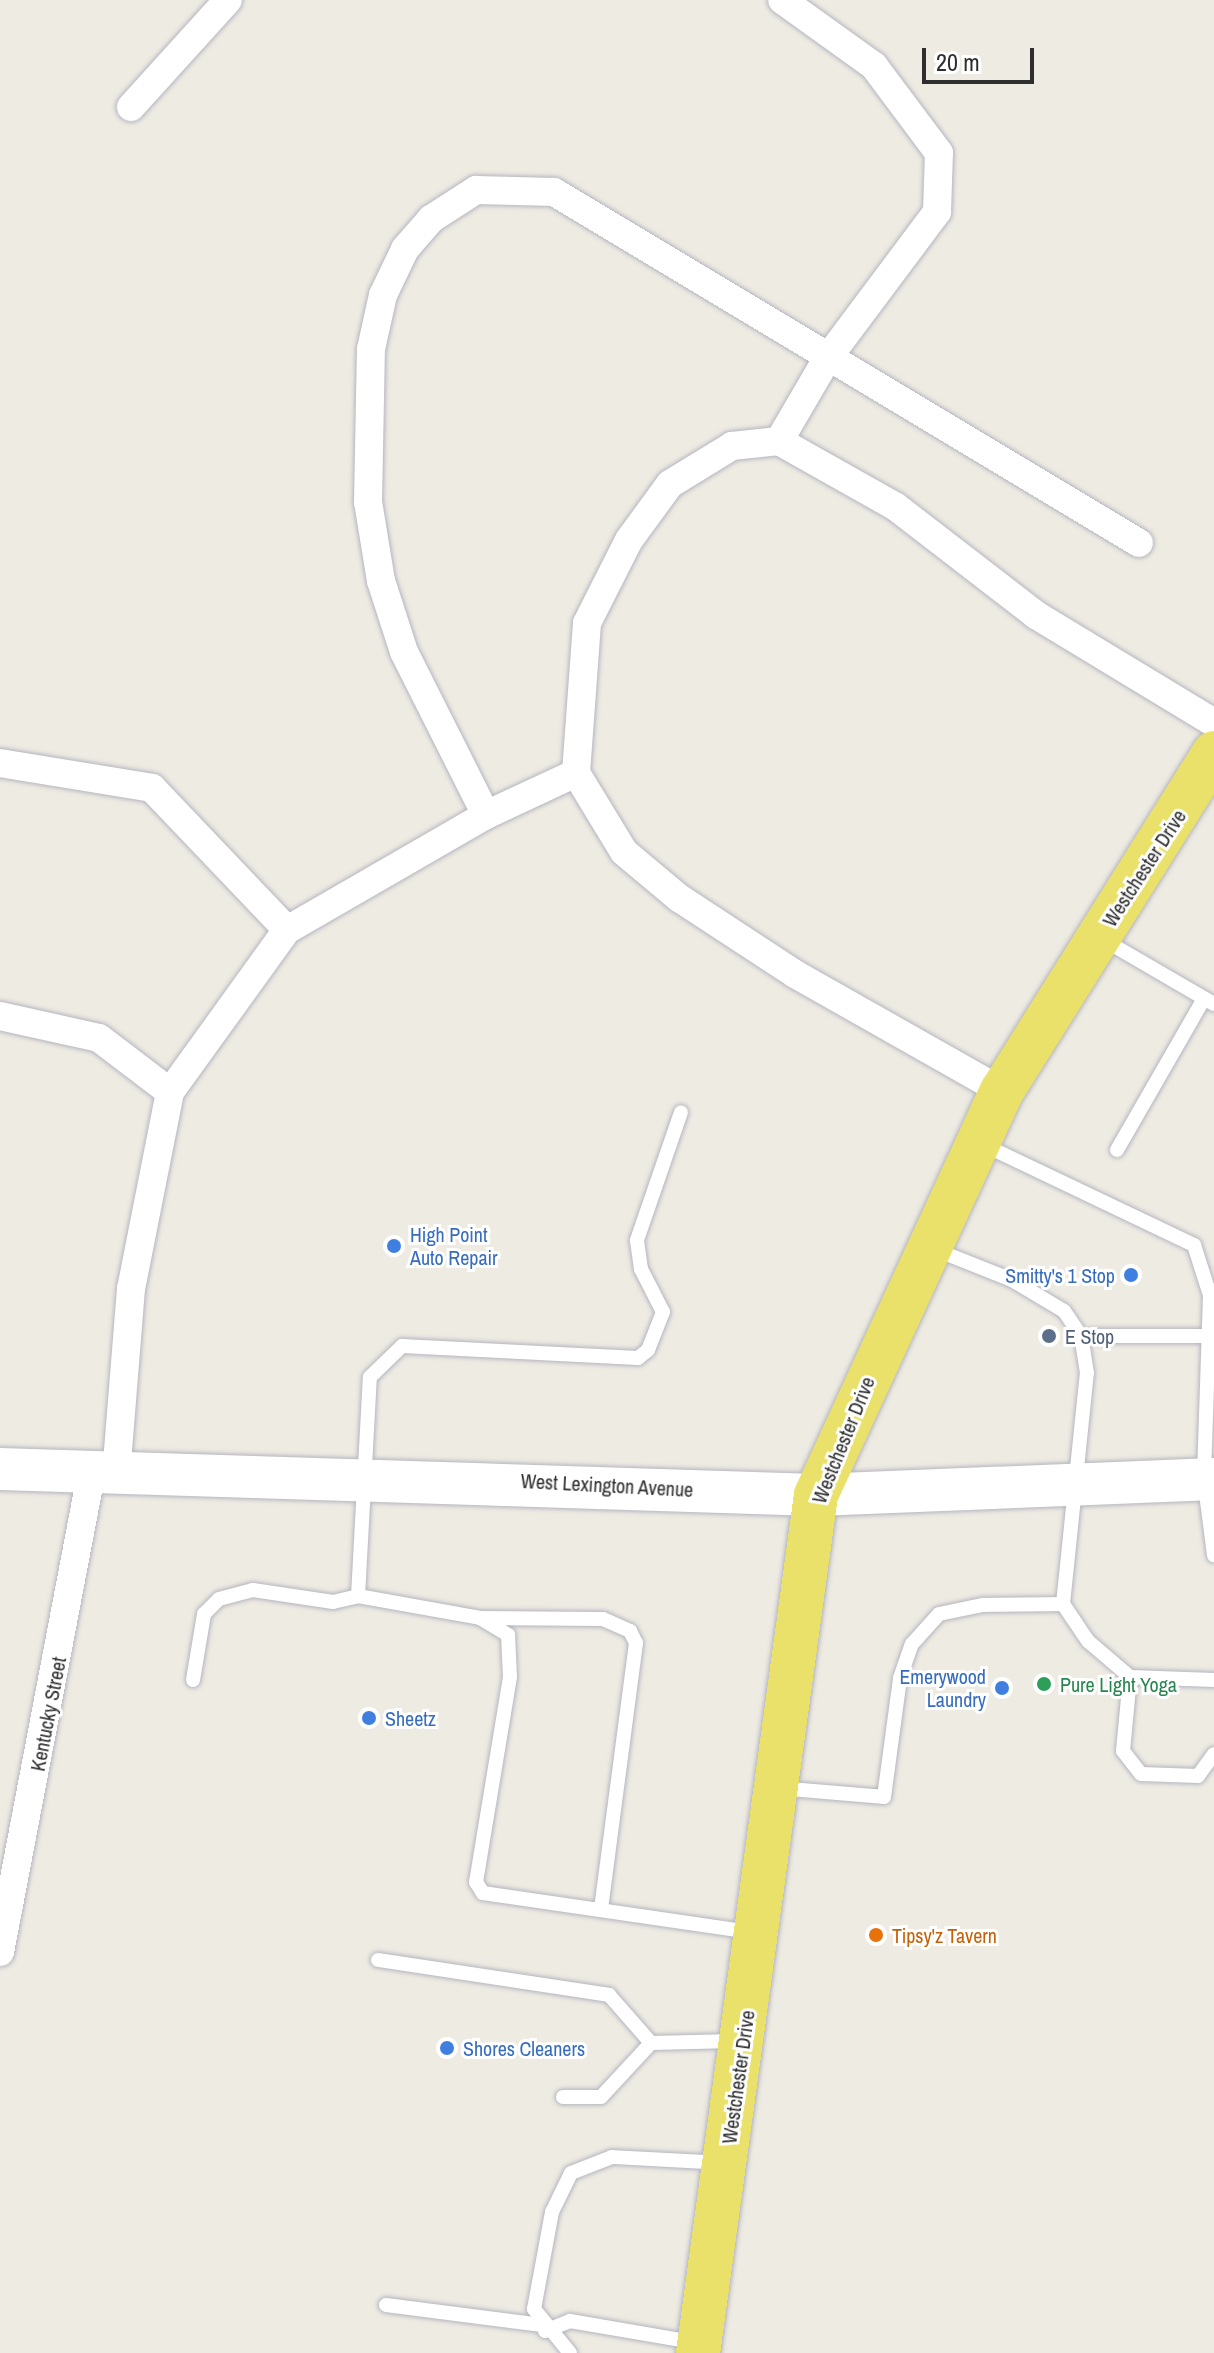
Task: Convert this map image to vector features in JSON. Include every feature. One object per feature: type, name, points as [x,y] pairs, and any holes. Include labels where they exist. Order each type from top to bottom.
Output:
[{"type":"main road","name":"Westchester Drive","points":[[699,2348],[816,1495],[926,1246],[1002,1091],[1214,753]]},
{"type":"street","points":[[131,107],[228,0]]},
{"type":"street","points":[[779,441],[827,359],[937,212],[939,153],[874,66],[782,0]]},
{"type":"street","points":[[486,815],[404,652],[381,581],[368,502],[371,349],[383,295],[405,249],[431,219],[476,190],[554,192],[827,359],[1139,543]]},
{"type":"street","points":[[1002,1091],[795,974],[679,898],[624,852],[576,773],[587,623],[629,540],[670,484],[732,446],[779,441],[896,507],[1036,615],[1214,723]]},
{"type":"street","points":[[0,763],[152,788],[287,930]]},
{"type":"street","points":[[0,1016],[99,1038],[170,1092],[287,930],[486,815],[576,773]]},
{"type":"street","name":"Kentucky Street","points":[[0,1952],[104,1475],[131,1289],[170,1092]]},
{"type":"street","name":"West Lexington Avenue","points":[[0,1469],[104,1475],[366,1477],[816,1495],[1209,1478]]},
{"type":"lane","points":[[1100,937],[1209,1002],[1117,1150]]},
{"type":"lane","points":[[358,1596],[370,1377],[402,1346],[638,1358],[648,1350],[663,1312],[641,1269],[637,1240],[681,1112]]},
{"type":"lane","points":[[978,1143],[1194,1245],[1206,1265],[1210,1336],[1209,1478],[1214,1555]]},
{"type":"lane","points":[[926,1246],[1012,1280],[1064,1311],[1081,1336],[1087,1373],[1071,1485],[1063,1604],[1088,1641],[1130,1677],[1214,1680]]},
{"type":"lane","points":[[1081,1336],[1210,1336]]},
{"type":"lane","points":[[193,1680],[204,1614],[219,1599],[253,1590],[333,1602],[358,1596],[480,1618],[603,1619],[630,1631],[636,1643],[601,1910]]},
{"type":"lane","points":[[777,1788],[884,1797],[900,1678],[912,1644],[939,1614],[983,1605],[1063,1604]]},
{"type":"lane","points":[[480,1618],[508,1635],[510,1677],[476,1882],[483,1893],[757,1932]]},
{"type":"lane","points":[[1130,1677],[1123,1751],[1141,1774],[1198,1776],[1214,1754]]},
{"type":"lane","points":[[378,1960],[609,1995],[651,2043]]},
{"type":"lane","points":[[563,2097],[601,2097],[651,2043],[743,2041]]},
{"type":"lane","points":[[570,2353],[544,2328],[534,2309],[552,2212],[571,2173],[612,2157],[726,2163]]},
{"type":"lane","points":[[386,2305],[544,2328],[570,2321],[699,2348]]},
{"type":"place","name":"High Point Auto Repair","points":[[394,1246]]},
{"type":"place","name":"Smitty's 1 Stop","points":[[1131,1275]]},
{"type":"place","name":"E Stop","points":[[1049,1336]]},
{"type":"place","name":"Pure Light Yoga","points":[[1044,1684]]},
{"type":"place","name":"Emerywood Laundry","points":[[1002,1688]]},
{"type":"place","name":"Sheetz","points":[[369,1718]]},
{"type":"place","name":"Tipsy'z Tavern","points":[[876,1935]]},
{"type":"place","name":"Shores Cleaners","points":[[447,2048]]}]
